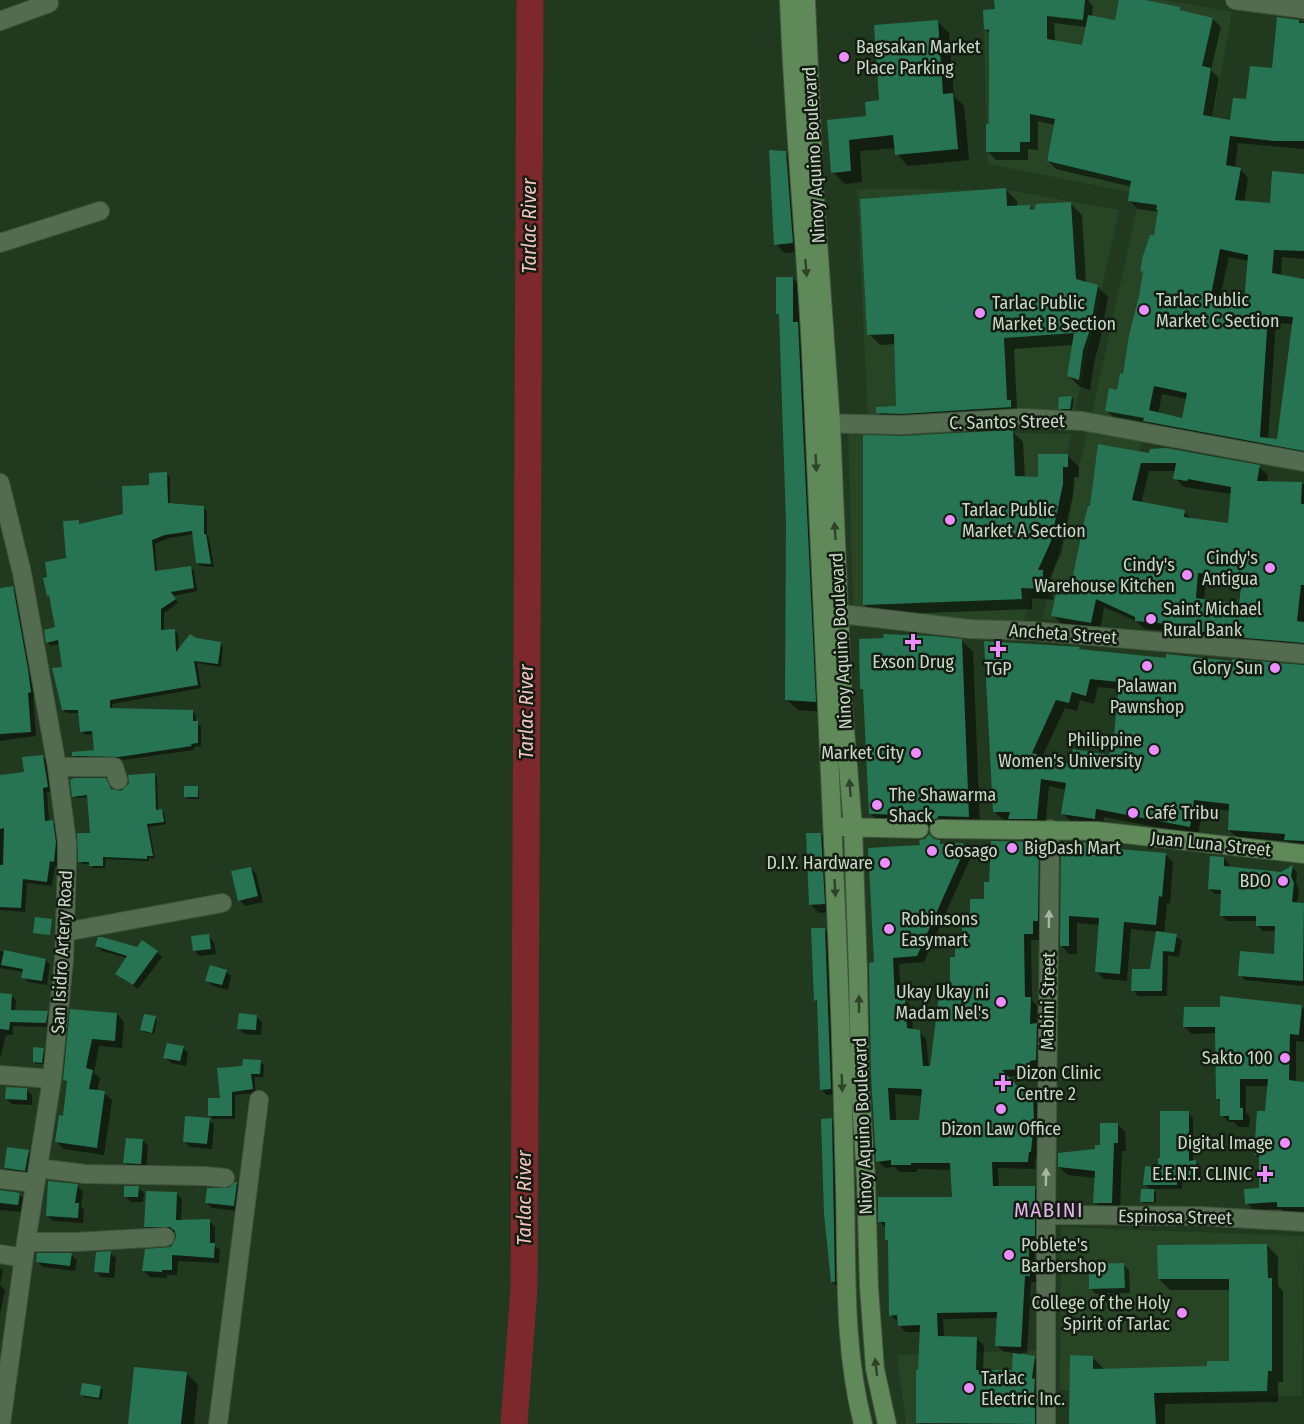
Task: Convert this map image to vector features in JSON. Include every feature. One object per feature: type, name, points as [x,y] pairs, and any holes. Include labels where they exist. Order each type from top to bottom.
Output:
[{"type":"main road","name":"Ninoy Aquino Boulevard","points":[[789,0],[822,424],[840,614],[843,704],[853,827],[860,1085],[869,1287],[875,1369],[887,1424]]},
{"type":"main road","name":"Ninoy Aquino Boulevard","points":[[806,0],[822,424],[822,612],[836,905],[848,1338],[855,1395],[863,1424]]},
{"type":"main road","points":[[831,827],[919,829]]},
{"type":"main road","name":"Juan Luna Street","points":[[939,829],[1098,831],[1304,854]]},
{"type":"street","points":[[1235,0],[1304,9]]},
{"type":"street","points":[[0,21],[49,3]]},
{"type":"street","points":[[0,243],[100,211]]},
{"type":"street","name":"C. Santos Street","points":[[822,424],[901,425],[1054,418],[1082,421],[1304,462]]},
{"type":"street","name":"San Isidro Artery Road","points":[[0,483],[22,573],[57,767],[67,842],[64,960],[52,1079],[1,1424]]},
{"type":"street","name":"Ancheta Street","points":[[822,612],[970,629],[1033,631],[1304,654]]},
{"type":"street","points":[[57,767],[114,767],[118,780]]},
{"type":"street","name":"Mabini Street","points":[[1046,1424],[1050,830]]},
{"type":"street","points":[[65,932],[222,903]]},
{"type":"street","points":[[0,1075],[52,1079]]},
{"type":"street","points":[[218,1424],[259,1100]]},
{"type":"street","points":[[0,1179],[85,1174],[225,1178]]},
{"type":"street","name":"Espinosa Street","points":[[1046,1215],[1199,1216],[1304,1222]]},
{"type":"street","points":[[0,1254],[75,1242],[165,1237]]},
{"type":"shaded area","points":[[1009,0],[1164,0],[1232,12],[1200,191],[1140,194],[988,164],[983,13],[1002,13]]},
{"type":"shaded area","name":"Tarlac Public Market C Section","points":[[1145,183],[1201,193],[1140,448],[1080,622],[1042,619],[1092,413],[1137,208]]},
{"type":"shaded area","name":"Tarlac Public Market B Section","points":[[857,189],[1007,190],[1119,210],[1074,416],[868,420]]},
{"type":"shaded area","name":"Tarlac Public Market A Section","points":[[848,429],[1072,434],[1024,622],[969,626],[853,607]]},
{"type":"shaded area","name":"College of the Holy Spirit of Tarlac","points":[[1061,1227],[1304,1236],[1302,1396],[1060,1390]]},
{"type":"shaded area","name":"Tarlac Electric Inc.","points":[[1037,1350],[1038,1424],[906,1424],[897,1355]]},
{"type":"building","points":[[994,0],[1085,0],[1083,20],[1047,16],[1047,39],[1082,45],[1088,15],[1115,20],[1119,0],[1145,0],[1180,7],[1180,10],[1213,18],[1202,66],[1211,68],[1203,115],[1230,120],[1233,98],[1246,99],[1250,66],[1272,68],[1277,17],[1299,20],[1299,23],[1304,23],[1304,141],[1275,141],[1230,136],[1226,165],[1241,168],[1235,200],[1270,203],[1272,171],[1304,174],[1304,251],[1274,250],[1272,273],[1304,279],[1304,451],[1143,421],[1144,418],[1105,411],[1109,388],[1117,390],[1120,373],[1123,374],[1129,335],[1139,296],[1143,256],[1150,235],[1154,235],[1157,205],[1128,201],[1131,181],[1047,161],[1055,119],[1030,114],[1030,142],[1020,142],[1020,152],[986,152],[986,124],[989,124],[989,30],[984,29],[983,10],[995,9]],"holes":[[[1220,249],[1248,255],[1244,303],[1210,300]],[[1268,315],[1293,317],[1277,439],[1260,437]],[[1154,386],[1187,393],[1182,418],[1149,410]]]},
{"type":"building","points":[[938,20],[943,94],[953,93],[958,149],[895,155],[893,135],[849,140],[851,171],[831,173],[827,120],[866,116],[865,102],[879,100],[874,25]]},
{"type":"building","points":[[769,150],[786,151],[793,243],[774,245]]},
{"type":"building","name":"Tarlac Public Market B Section","points":[[1006,188],[1007,206],[1030,205],[1030,209],[1034,210],[1036,204],[1071,202],[1076,279],[1098,285],[1090,330],[1083,350],[1079,380],[1067,376],[1074,333],[1004,338],[1007,400],[1011,400],[1011,407],[901,414],[876,413],[876,407],[896,406],[894,334],[867,335],[860,199]]},
{"type":"building","points":[[776,277],[793,277],[793,322],[798,322],[816,702],[785,700],[786,523]]},
{"type":"building","points":[[1072,396],[1070,409],[1058,409],[1059,397]]},
{"type":"building","name":"Tarlac Public Market A Section","points":[[1013,430],[1015,476],[1038,477],[1038,454],[1068,454],[1068,467],[1063,467],[1063,484],[1051,541],[1038,570],[1043,570],[1043,589],[1021,588],[1022,599],[863,605],[863,435],[902,436]]},
{"type":"building","points":[[1098,444],[1149,453],[1150,449],[1166,448],[1260,465],[1257,481],[1302,482],[1304,585],[1301,585],[1297,621],[1304,622],[1304,643],[1234,637],[1193,630],[1192,633],[1169,631],[1169,624],[1135,621],[1135,617],[1096,599],[1091,623],[1051,616],[1056,594],[1066,595],[1072,580],[1084,522],[1088,506],[1090,506]],"holes":[[[1141,463],[1176,463],[1173,479],[1187,481],[1188,479],[1231,487],[1228,523],[1184,517],[1185,510],[1132,500]],[[1198,573],[1242,578],[1239,604],[1196,598]]]},
{"type":"building","points":[[167,472],[168,503],[204,506],[204,534],[206,534],[211,564],[196,563],[192,531],[165,535],[152,540],[155,571],[191,566],[194,588],[171,592],[176,599],[161,609],[161,630],[175,629],[176,652],[190,634],[196,638],[221,642],[218,664],[194,661],[198,685],[110,700],[110,708],[193,710],[193,721],[198,721],[198,743],[191,744],[192,746],[119,757],[72,756],[72,752],[94,750],[92,731],[80,732],[78,710],[62,710],[52,668],[62,667],[58,640],[46,643],[44,630],[55,627],[43,578],[47,577],[45,562],[66,558],[63,521],[79,520],[79,524],[123,514],[122,486],[149,485],[149,473]]},
{"type":"building","points":[[13,586],[31,692],[28,693],[31,732],[0,734],[0,588]]},
{"type":"building","name":"Market City","points":[[883,634],[962,639],[969,817],[938,816],[929,824],[924,819],[918,818],[918,815],[869,814],[863,689],[860,689],[859,639],[884,638]]},
{"type":"building","points":[[984,641],[1080,647],[1079,649],[1166,658],[1166,654],[1304,665],[1304,841],[1284,840],[1285,834],[1228,830],[1229,804],[1194,800],[1190,827],[1096,809],[1095,819],[1061,814],[1066,783],[1041,779],[1037,819],[1008,819],[1010,812],[993,812]],"holes":[[[1090,679],[1119,682],[1114,735],[1109,755],[1073,749],[1070,764],[1032,753],[1056,700],[1069,703],[1072,692],[1086,696]]]},
{"type":"building","points":[[43,755],[48,787],[43,788],[45,821],[53,820],[56,842],[54,862],[50,861],[47,882],[23,879],[21,908],[0,907],[0,865],[3,865],[4,828],[0,829],[0,775],[24,772],[22,757]]},
{"type":"building","points":[[155,773],[156,810],[162,809],[164,822],[147,824],[153,856],[147,856],[147,859],[103,857],[103,866],[89,866],[89,862],[78,862],[77,833],[90,833],[87,795],[72,797],[70,780],[106,778],[111,789],[121,791],[129,783],[128,775]]},
{"type":"building","points":[[184,786],[198,786],[198,797],[184,797]]},
{"type":"building","points":[[806,833],[821,833],[825,904],[809,905]]},
{"type":"building","points":[[929,834],[934,839],[940,840],[940,844],[963,843],[964,851],[917,956],[893,958],[895,999],[905,998],[907,1028],[920,1030],[923,1066],[930,1066],[940,987],[950,988],[950,957],[955,957],[955,937],[962,937],[962,922],[970,922],[970,899],[984,899],[984,882],[989,882],[991,841],[1039,842],[1038,921],[1033,921],[1033,934],[1024,934],[1025,997],[1031,997],[1030,1024],[1037,1023],[1036,1060],[1030,1061],[1031,1069],[1002,1070],[1023,1092],[1033,1092],[1034,1121],[1031,1152],[1029,1152],[1028,1162],[992,1162],[993,1186],[1035,1186],[1035,1236],[1028,1236],[1030,1276],[1025,1276],[1021,1347],[995,1346],[997,1312],[937,1313],[938,1336],[977,1337],[976,1370],[1012,1370],[1013,1353],[1035,1356],[1032,1378],[1035,1379],[1033,1408],[1035,1408],[1035,1424],[916,1423],[916,1370],[918,1370],[920,1325],[898,1326],[897,1315],[889,1316],[888,1240],[885,1240],[885,1222],[878,1222],[878,1197],[952,1197],[950,1163],[891,1165],[891,1160],[876,1162],[871,1074],[869,963],[874,962],[868,848],[920,845],[919,840],[925,839]],"holes":[[[888,1088],[922,1089],[919,1120],[890,1120]]]},
{"type":"building","points":[[1061,842],[1107,843],[1106,848],[1166,853],[1162,897],[1159,896],[1156,925],[1124,922],[1120,974],[1095,972],[1099,918],[1069,916],[1069,946],[1060,946]]},
{"type":"building","points":[[1210,856],[1224,857],[1224,866],[1281,872],[1293,865],[1292,902],[1304,903],[1303,981],[1238,976],[1240,951],[1274,954],[1275,926],[1256,926],[1256,916],[1220,916],[1221,890],[1208,889]]},
{"type":"building","points":[[251,867],[258,896],[238,901],[231,871]]},
{"type":"building","points":[[35,917],[52,919],[50,935],[33,933]]},
{"type":"building","points":[[811,928],[825,928],[831,1089],[820,1090],[817,1000],[814,1001]]},
{"type":"building","points":[[1156,931],[1177,934],[1174,952],[1163,951],[1162,991],[1131,991],[1132,969],[1150,969]]},
{"type":"building","points":[[209,934],[211,949],[193,951],[191,936]]},
{"type":"building","points":[[98,937],[137,947],[142,940],[158,951],[133,985],[115,974],[127,956],[95,946]]},
{"type":"building","points":[[4,950],[46,959],[42,981],[21,978],[23,969],[1,965]]},
{"type":"building","points":[[210,965],[227,970],[222,985],[205,981]]},
{"type":"building","points":[[0,993],[12,994],[11,1010],[48,1011],[46,1023],[10,1022],[9,1030],[0,1029]]},
{"type":"building","points":[[1220,996],[1302,1005],[1299,1035],[1290,1034],[1289,1080],[1304,1082],[1304,1207],[1277,1207],[1277,1202],[1245,1204],[1244,1189],[1259,1188],[1259,1155],[1254,1155],[1257,1111],[1265,1111],[1268,1079],[1240,1079],[1240,1108],[1243,1108],[1243,1120],[1229,1120],[1229,1116],[1220,1116],[1220,1099],[1216,1099],[1215,1027],[1183,1027],[1184,1007],[1220,1007]]},
{"type":"building","points":[[70,1009],[117,1013],[115,1041],[92,1039],[86,1068],[93,1070],[89,1089],[105,1091],[97,1148],[55,1142],[59,1115],[63,1116],[67,1081],[63,1080]]},
{"type":"building","points":[[239,1013],[257,1015],[256,1030],[237,1029]]},
{"type":"building","points":[[144,1014],[156,1016],[152,1033],[140,1030]]},
{"type":"building","points":[[167,1043],[184,1046],[180,1061],[163,1058]]},
{"type":"building","points":[[33,1047],[44,1048],[42,1063],[33,1062]]},
{"type":"building","points":[[243,1059],[261,1060],[260,1074],[251,1074],[253,1089],[232,1092],[232,1116],[208,1116],[208,1098],[220,1098],[217,1068],[242,1066]]},
{"type":"building","points":[[6,1087],[27,1088],[27,1100],[5,1099]]},
{"type":"building","points":[[1160,1111],[1189,1111],[1189,1161],[1196,1160],[1197,1175],[1177,1176],[1177,1185],[1143,1185],[1145,1166],[1158,1167]]},
{"type":"building","points":[[185,1116],[210,1118],[207,1144],[183,1142]]},
{"type":"building","points":[[832,1118],[835,1282],[831,1282],[824,1214],[821,1119]]},
{"type":"building","points":[[1100,1123],[1118,1123],[1118,1143],[1114,1143],[1112,1203],[1093,1203],[1095,1171],[1058,1167],[1058,1153],[1095,1149],[1095,1145],[1100,1145]]},
{"type":"building","points":[[126,1138],[143,1139],[141,1164],[123,1163]]},
{"type":"building","points":[[7,1147],[29,1150],[25,1171],[4,1168]]},
{"type":"building","points":[[48,1181],[78,1184],[75,1203],[79,1203],[78,1218],[46,1216]]},
{"type":"building","points":[[237,1182],[234,1206],[205,1203],[207,1188],[229,1188]]},
{"type":"building","points":[[124,1186],[139,1186],[138,1197],[124,1197]]},
{"type":"building","points":[[1141,1189],[1154,1189],[1154,1202],[1140,1202]]},
{"type":"building","points":[[0,1190],[20,1193],[18,1205],[0,1203]]},
{"type":"building","points":[[146,1191],[177,1192],[176,1220],[210,1219],[210,1243],[215,1243],[214,1258],[172,1255],[172,1270],[142,1271],[145,1249],[171,1247],[176,1237],[175,1231],[170,1227],[144,1227]]},
{"type":"building","points":[[1267,1244],[1268,1278],[1272,1278],[1272,1371],[1268,1371],[1267,1391],[1154,1393],[1156,1424],[1069,1424],[1070,1355],[1093,1356],[1093,1369],[1207,1366],[1207,1361],[1229,1361],[1229,1279],[1158,1279],[1157,1245]]},
{"type":"building","points":[[111,1251],[109,1273],[94,1272],[96,1252]]},
{"type":"building","points":[[37,1253],[72,1253],[70,1266],[36,1262]]},
{"type":"building","points":[[1124,1263],[1125,1288],[1089,1289],[1089,1264]]},
{"type":"building","points":[[134,1367],[187,1372],[181,1424],[128,1424]]},
{"type":"building","points":[[82,1383],[101,1386],[99,1398],[80,1395]]},
{"type":"waterway","name":"Tarlac River","points":[[514,1424],[524,1288],[530,0]]},
{"type":"place","name":"Bagsakan Market Place Parking","points":[[844,57]]},
{"type":"place","name":"Tarlac Public Market C Section","points":[[1144,310]]},
{"type":"place","name":"Tarlac Public Market B Section","points":[[980,313]]},
{"type":"place","name":"Tarlac Public Market A Section","points":[[950,520]]},
{"type":"place","name":"Cindy's Antigua","points":[[1270,568]]},
{"type":"place","name":"Cindy's Warehouse Kitchen","points":[[1187,575]]},
{"type":"place","name":"Saint Michael Rural Bank","points":[[1151,619]]},
{"type":"place","name":"Exson Drug","points":[[913,642]]},
{"type":"place","name":"TGP","points":[[998,649]]},
{"type":"place","name":"Palawan Pawnshop","points":[[1147,666]]},
{"type":"place","name":"Glory Sun","points":[[1275,668]]},
{"type":"place","name":"Philippine Women's University","points":[[1154,750]]},
{"type":"place","name":"Market City","points":[[916,753]]},
{"type":"place","name":"The Shawarma Shack","points":[[877,805]]},
{"type":"place","name":"Café Tribu","points":[[1133,813]]},
{"type":"place","name":"BigDash Mart","points":[[1012,848]]},
{"type":"place","name":"Gosago","points":[[932,851]]},
{"type":"place","name":"D.I.Y. Hardware","points":[[885,863]]},
{"type":"place","name":"BDO","points":[[1283,881]]},
{"type":"place","name":"Robinsons Easymart","points":[[889,929]]},
{"type":"place","name":"Ukay Ukay ni Madam Nel's","points":[[1001,1002]]},
{"type":"place","name":"Sakto 100","points":[[1285,1058]]},
{"type":"place","name":"Dizon Clinic Centre 2","points":[[1003,1083]]},
{"type":"place","name":"Dizon Law Office","points":[[1001,1109]]},
{"type":"place","name":"Digital Image","points":[[1285,1143]]},
{"type":"place","name":"E.E.N.T. CLINIC","points":[[1265,1174]]},
{"type":"place","name":"Poblete's Barbershop","points":[[1009,1255]]},
{"type":"place","name":"College of the Holy Spirit of Tarlac","points":[[1182,1313]]},
{"type":"place","name":"Tarlac Electric Inc.","points":[[969,1388]]},
{"type":"district","name":"MABINI","points":[[1049,1210]]}]
